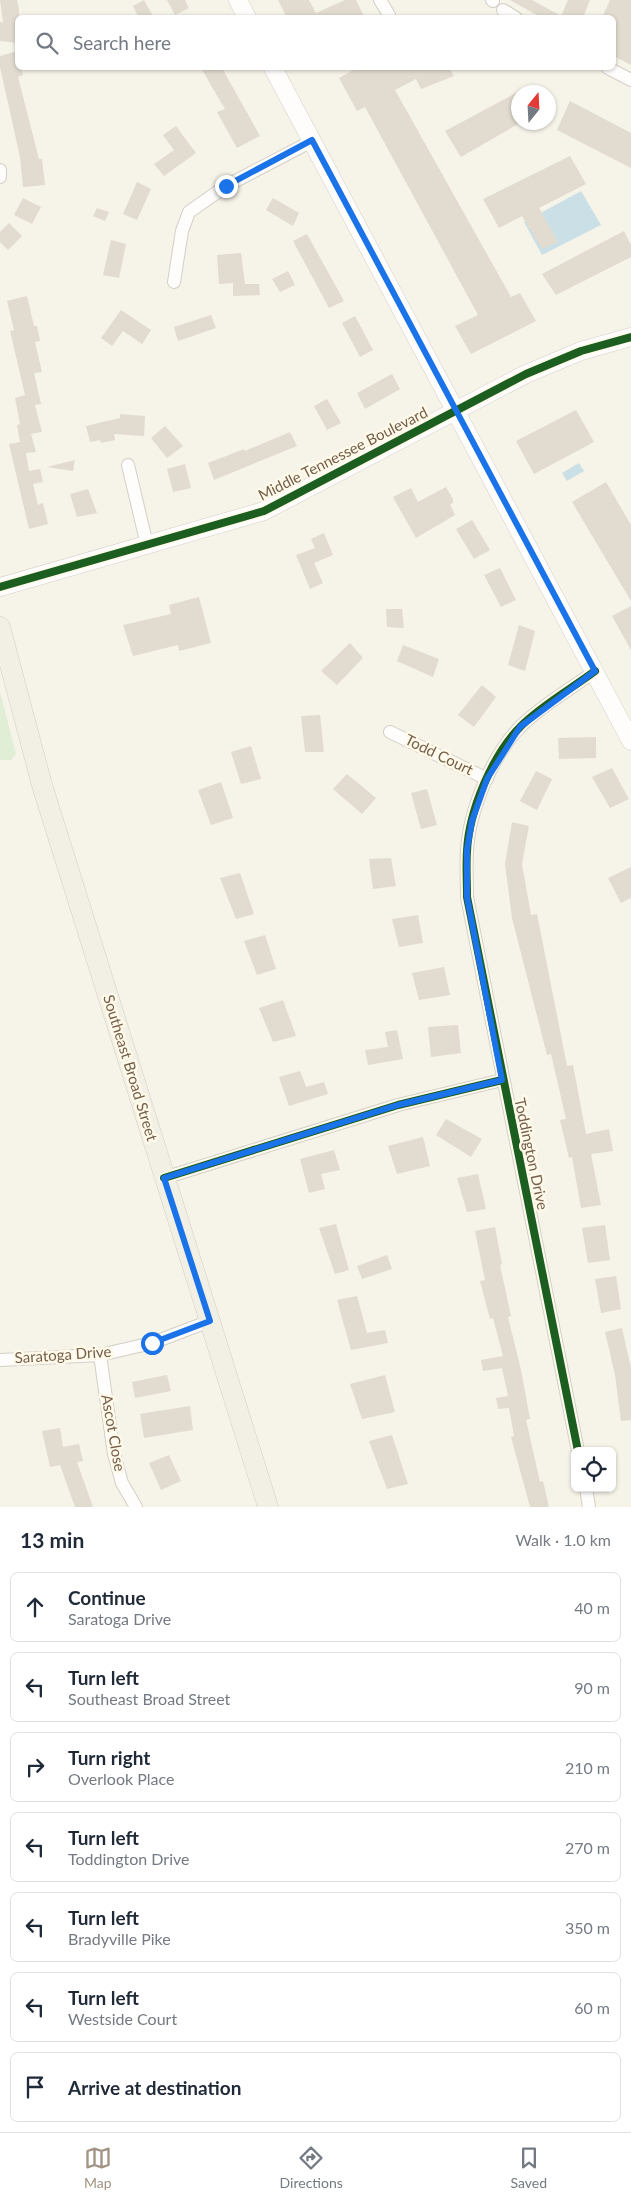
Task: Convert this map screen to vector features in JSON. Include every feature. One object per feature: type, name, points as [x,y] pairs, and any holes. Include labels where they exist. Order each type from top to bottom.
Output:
[{"type":"main road","points":[[238,0],[246,15]]},
{"type":"main road","points":[[274,70],[631,741]]},
{"type":"main road","name":"Middle Tennessee Boulevard","points":[[0,586],[264,511],[526,374],[581,351],[631,337]]},
{"type":"main road","name":"Southeast Broad Street","points":[[0,627],[42,785],[268,1507]]},
{"type":"street","points":[[380,0],[389,15]]},
{"type":"street","points":[[502,10],[511,15]]},
{"type":"street","points":[[612,70],[631,80]]},
{"type":"street","points":[[174,282],[182,231],[189,212],[226,186],[312,140]]},
{"type":"street","points":[[0,170],[0,177]]},
{"type":"street","points":[[128,465],[147,545]]},
{"type":"street","name":"Toddington Drive","points":[[577,1447],[502,1080],[467,897],[467,850],[472,821],[487,779],[520,727],[595,671]]},
{"type":"street","name":"Todd Court","points":[[390,732],[487,779]]},
{"type":"street","points":[[164,1178],[398,1105],[502,1080]]},
{"type":"street","name":"Saratoga Drive","points":[[0,1360],[100,1355],[152,1343],[210,1321]]},
{"type":"street","name":"Ascot Close","points":[[100,1355],[114,1454],[122,1483],[136,1507]]},
{"type":"street","points":[[587,1492],[589,1507]]},
{"type":"green space","points":[[0,692],[16,754],[11,760],[0,760]]},
{"type":"shaded area","points":[[581,191],[601,225],[542,255],[524,222]]},
{"type":"shaded area","points":[[579,463],[584,471],[567,481],[562,473]]},
{"type":"building","points":[[0,0],[17,0],[19,15],[15,15],[15,43],[0,41],[0,22],[3,22]]},
{"type":"building","points":[[144,0],[152,15],[138,15],[133,6]]},
{"type":"building","points":[[167,0],[185,0],[189,8],[175,15]]},
{"type":"building","points":[[278,0],[309,0],[316,13],[345,0],[356,0],[364,15],[286,15]]},
{"type":"building","points":[[510,0],[532,0],[559,15],[537,15]]},
{"type":"building","points":[[568,0],[590,0],[584,15],[561,15]]},
{"type":"building","points":[[610,0],[631,0],[631,65],[616,57],[616,15],[603,15]]},
{"type":"building","points":[[15,52],[15,70],[22,70],[23,75],[18,77],[39,159],[42,159],[45,185],[23,187],[20,157],[0,67],[0,56]]},
{"type":"building","points":[[202,70],[223,70],[260,136],[237,148],[217,112],[225,109]]},
{"type":"building","points":[[353,70],[450,70],[454,76],[421,89],[416,79],[395,90],[511,297],[520,293],[536,321],[471,354],[455,326],[478,315],[365,107],[357,111],[339,78]]},
{"type":"building","points":[[511,96],[511,128],[461,157],[445,131]]},
{"type":"building","points":[[570,101],[631,133],[631,168],[557,130]]},
{"type":"building","points":[[176,126],[196,153],[164,176],[154,164],[174,150],[163,135]]},
{"type":"building","points":[[570,156],[586,184],[539,208],[558,242],[542,249],[522,216],[499,228],[483,199]]},
{"type":"building","points":[[137,182],[151,189],[137,220],[123,214]]},
{"type":"building","points":[[23,198],[41,207],[32,224],[14,215]]},
{"type":"building","points":[[273,198],[299,213],[293,226],[266,210]]},
{"type":"building","points":[[97,208],[109,212],[105,221],[93,216]]},
{"type":"building","points":[[9,223],[22,236],[8,250],[0,242],[0,232]]},
{"type":"building","points":[[624,231],[631,245],[631,257],[556,295],[542,274]]},
{"type":"building","points":[[307,234],[344,301],[329,308],[293,241]]},
{"type":"building","points":[[111,240],[126,244],[119,278],[103,275]]},
{"type":"building","points":[[241,253],[245,284],[259,284],[260,295],[233,296],[233,283],[219,284],[217,255]]},
{"type":"building","points":[[288,271],[295,285],[280,292],[272,279]]},
{"type":"building","points":[[27,296],[34,326],[37,326],[40,341],[35,342],[42,372],[34,373],[41,404],[35,405],[42,432],[31,434],[36,452],[26,453],[29,471],[40,469],[43,482],[33,484],[38,505],[43,503],[48,524],[29,529],[9,444],[20,442],[17,425],[20,424],[15,398],[25,395],[10,331],[14,330],[7,301]]},
{"type":"building","points":[[121,310],[151,330],[142,344],[123,331],[112,346],[101,338]]},
{"type":"building","points":[[211,315],[216,328],[178,341],[174,327]]},
{"type":"building","points":[[355,316],[373,350],[360,357],[342,323]]},
{"type":"building","points":[[392,374],[400,389],[365,409],[357,393]]},
{"type":"building","points":[[327,399],[341,423],[327,430],[314,406]]},
{"type":"building","points":[[576,410],[594,442],[534,474],[516,441]]},
{"type":"building","points":[[120,414],[145,416],[144,436],[114,434],[115,440],[101,443],[100,440],[90,442],[86,426],[120,418]]},
{"type":"building","points":[[165,426],[183,446],[167,458],[151,438]]},
{"type":"building","points":[[290,432],[297,446],[214,480],[208,463],[244,449],[245,451]]},
{"type":"building","points":[[75,460],[73,471],[47,467]]},
{"type":"building","points":[[185,464],[191,488],[173,492],[167,469]]},
{"type":"building","points":[[606,482],[631,525],[631,601],[572,502]]},
{"type":"building","points":[[446,487],[453,499],[453,503],[450,504],[455,515],[416,538],[393,497],[411,488],[418,502]]},
{"type":"building","points":[[88,489],[97,513],[77,517],[70,494]]},
{"type":"building","points":[[472,520],[490,550],[474,559],[456,529]]},
{"type":"building","points":[[324,533],[333,555],[314,563],[323,583],[310,589],[296,555],[315,548],[311,539]]},
{"type":"building","points":[[500,568],[516,600],[501,607],[484,575]]},
{"type":"building","points":[[199,597],[211,643],[179,651],[178,645],[133,656],[123,625],[171,614],[169,605]]},
{"type":"building","points":[[631,606],[631,650],[612,616]]},
{"type":"building","points":[[386,609],[402,609],[404,628],[387,627]]},
{"type":"building","points":[[519,625],[535,631],[525,671],[508,665]]},
{"type":"building","points":[[350,643],[363,658],[337,685],[321,671]]},
{"type":"building","points":[[403,645],[439,659],[433,677],[397,661]]},
{"type":"building","points":[[482,685],[496,697],[474,727],[458,715]]},
{"type":"building","points":[[320,715],[324,752],[305,752],[301,716]]},
{"type":"building","points":[[596,737],[596,758],[559,759],[558,738]]},
{"type":"building","points":[[251,746],[261,779],[241,784],[231,752]]},
{"type":"building","points":[[612,768],[629,799],[610,808],[592,777]]},
{"type":"building","points":[[536,771],[552,779],[537,810],[520,801]]},
{"type":"building","points":[[347,774],[376,798],[362,814],[333,789]]},
{"type":"building","points":[[221,782],[233,818],[211,825],[198,790]]},
{"type":"building","points":[[427,789],[437,825],[421,829],[411,793]]},
{"type":"building","points":[[512,822],[529,826],[522,864],[531,915],[537,914],[567,1066],[573,1065],[586,1134],[609,1129],[613,1151],[591,1154],[601,1205],[581,1208],[572,1157],[569,1158],[560,1120],[566,1119],[551,1054],[547,1055],[512,918],[505,864]]},
{"type":"building","points":[[391,858],[396,886],[373,889],[369,859]]},
{"type":"building","points":[[631,867],[631,898],[621,903],[608,878]]},
{"type":"building","points":[[240,873],[254,914],[236,919],[220,878]]},
{"type":"building","points":[[418,915],[423,943],[399,947],[392,919]]},
{"type":"building","points":[[265,935],[276,969],[257,975],[244,941]]},
{"type":"building","points":[[444,967],[450,995],[419,1000],[412,973]]},
{"type":"building","points":[[283,1000],[296,1036],[273,1042],[259,1008]]},
{"type":"building","points":[[458,1025],[461,1053],[431,1057],[428,1027]]},
{"type":"building","points":[[397,1030],[403,1059],[368,1065],[365,1050],[388,1047],[385,1032]]},
{"type":"building","points":[[300,1071],[306,1087],[324,1082],[328,1094],[289,1106],[279,1077]]},
{"type":"building","points":[[446,1119],[482,1139],[471,1157],[436,1135]]},
{"type":"building","points":[[423,1137],[430,1166],[397,1174],[388,1146]]},
{"type":"building","points":[[334,1150],[340,1170],[321,1174],[325,1189],[309,1193],[300,1159]]},
{"type":"building","points":[[478,1174],[486,1209],[467,1212],[457,1178]]},
{"type":"building","points":[[336,1224],[349,1270],[335,1274],[319,1228]]},
{"type":"building","points":[[605,1225],[610,1260],[588,1263],[582,1228]]},
{"type":"building","points":[[495,1227],[502,1264],[500,1265],[511,1316],[508,1317],[521,1370],[530,1419],[526,1420],[540,1482],[543,1481],[549,1507],[530,1507],[511,1437],[514,1436],[509,1408],[498,1409],[496,1398],[508,1396],[502,1368],[483,1371],[481,1360],[503,1356],[493,1318],[490,1319],[480,1281],[485,1280],[475,1231]]},
{"type":"building","points":[[387,1255],[392,1269],[362,1279],[357,1266]]},
{"type":"building","points":[[616,1276],[621,1309],[601,1313],[595,1279]]},
{"type":"building","points":[[357,1296],[367,1333],[385,1330],[388,1343],[351,1350],[337,1300]]},
{"type":"building","points":[[622,1328],[631,1368],[631,1420],[621,1421],[615,1375],[605,1332]]},
{"type":"building","points":[[167,1375],[171,1391],[135,1398],[132,1382]]},
{"type":"building","points":[[385,1375],[395,1412],[362,1419],[350,1384]]},
{"type":"building","points":[[190,1406],[193,1430],[144,1438],[140,1414]]},
{"type":"building","points":[[60,1428],[63,1447],[79,1444],[83,1461],[77,1462],[93,1507],[75,1507],[60,1465],[50,1467],[42,1431]]},
{"type":"building","points":[[392,1435],[408,1484],[387,1489],[369,1441]]},
{"type":"building","points":[[169,1455],[181,1481],[161,1490],[149,1463]]},
{"type":"cycle path","points":[[0,587],[264,511],[526,374],[581,351],[631,337]]},
{"type":"cycle path","points":[[577,1447],[467,897],[467,851],[477,802],[492,768],[510,738],[529,718],[595,671]]},
{"type":"cycle path","points":[[164,1178],[398,1105],[502,1080]]},
{"type":"route","points":[[152,1343],[210,1321],[164,1178],[398,1105],[502,1080],[467,897],[467,850],[472,821],[487,779],[511,738],[520,727],[595,671],[455,412],[312,140],[226,186]]}]
